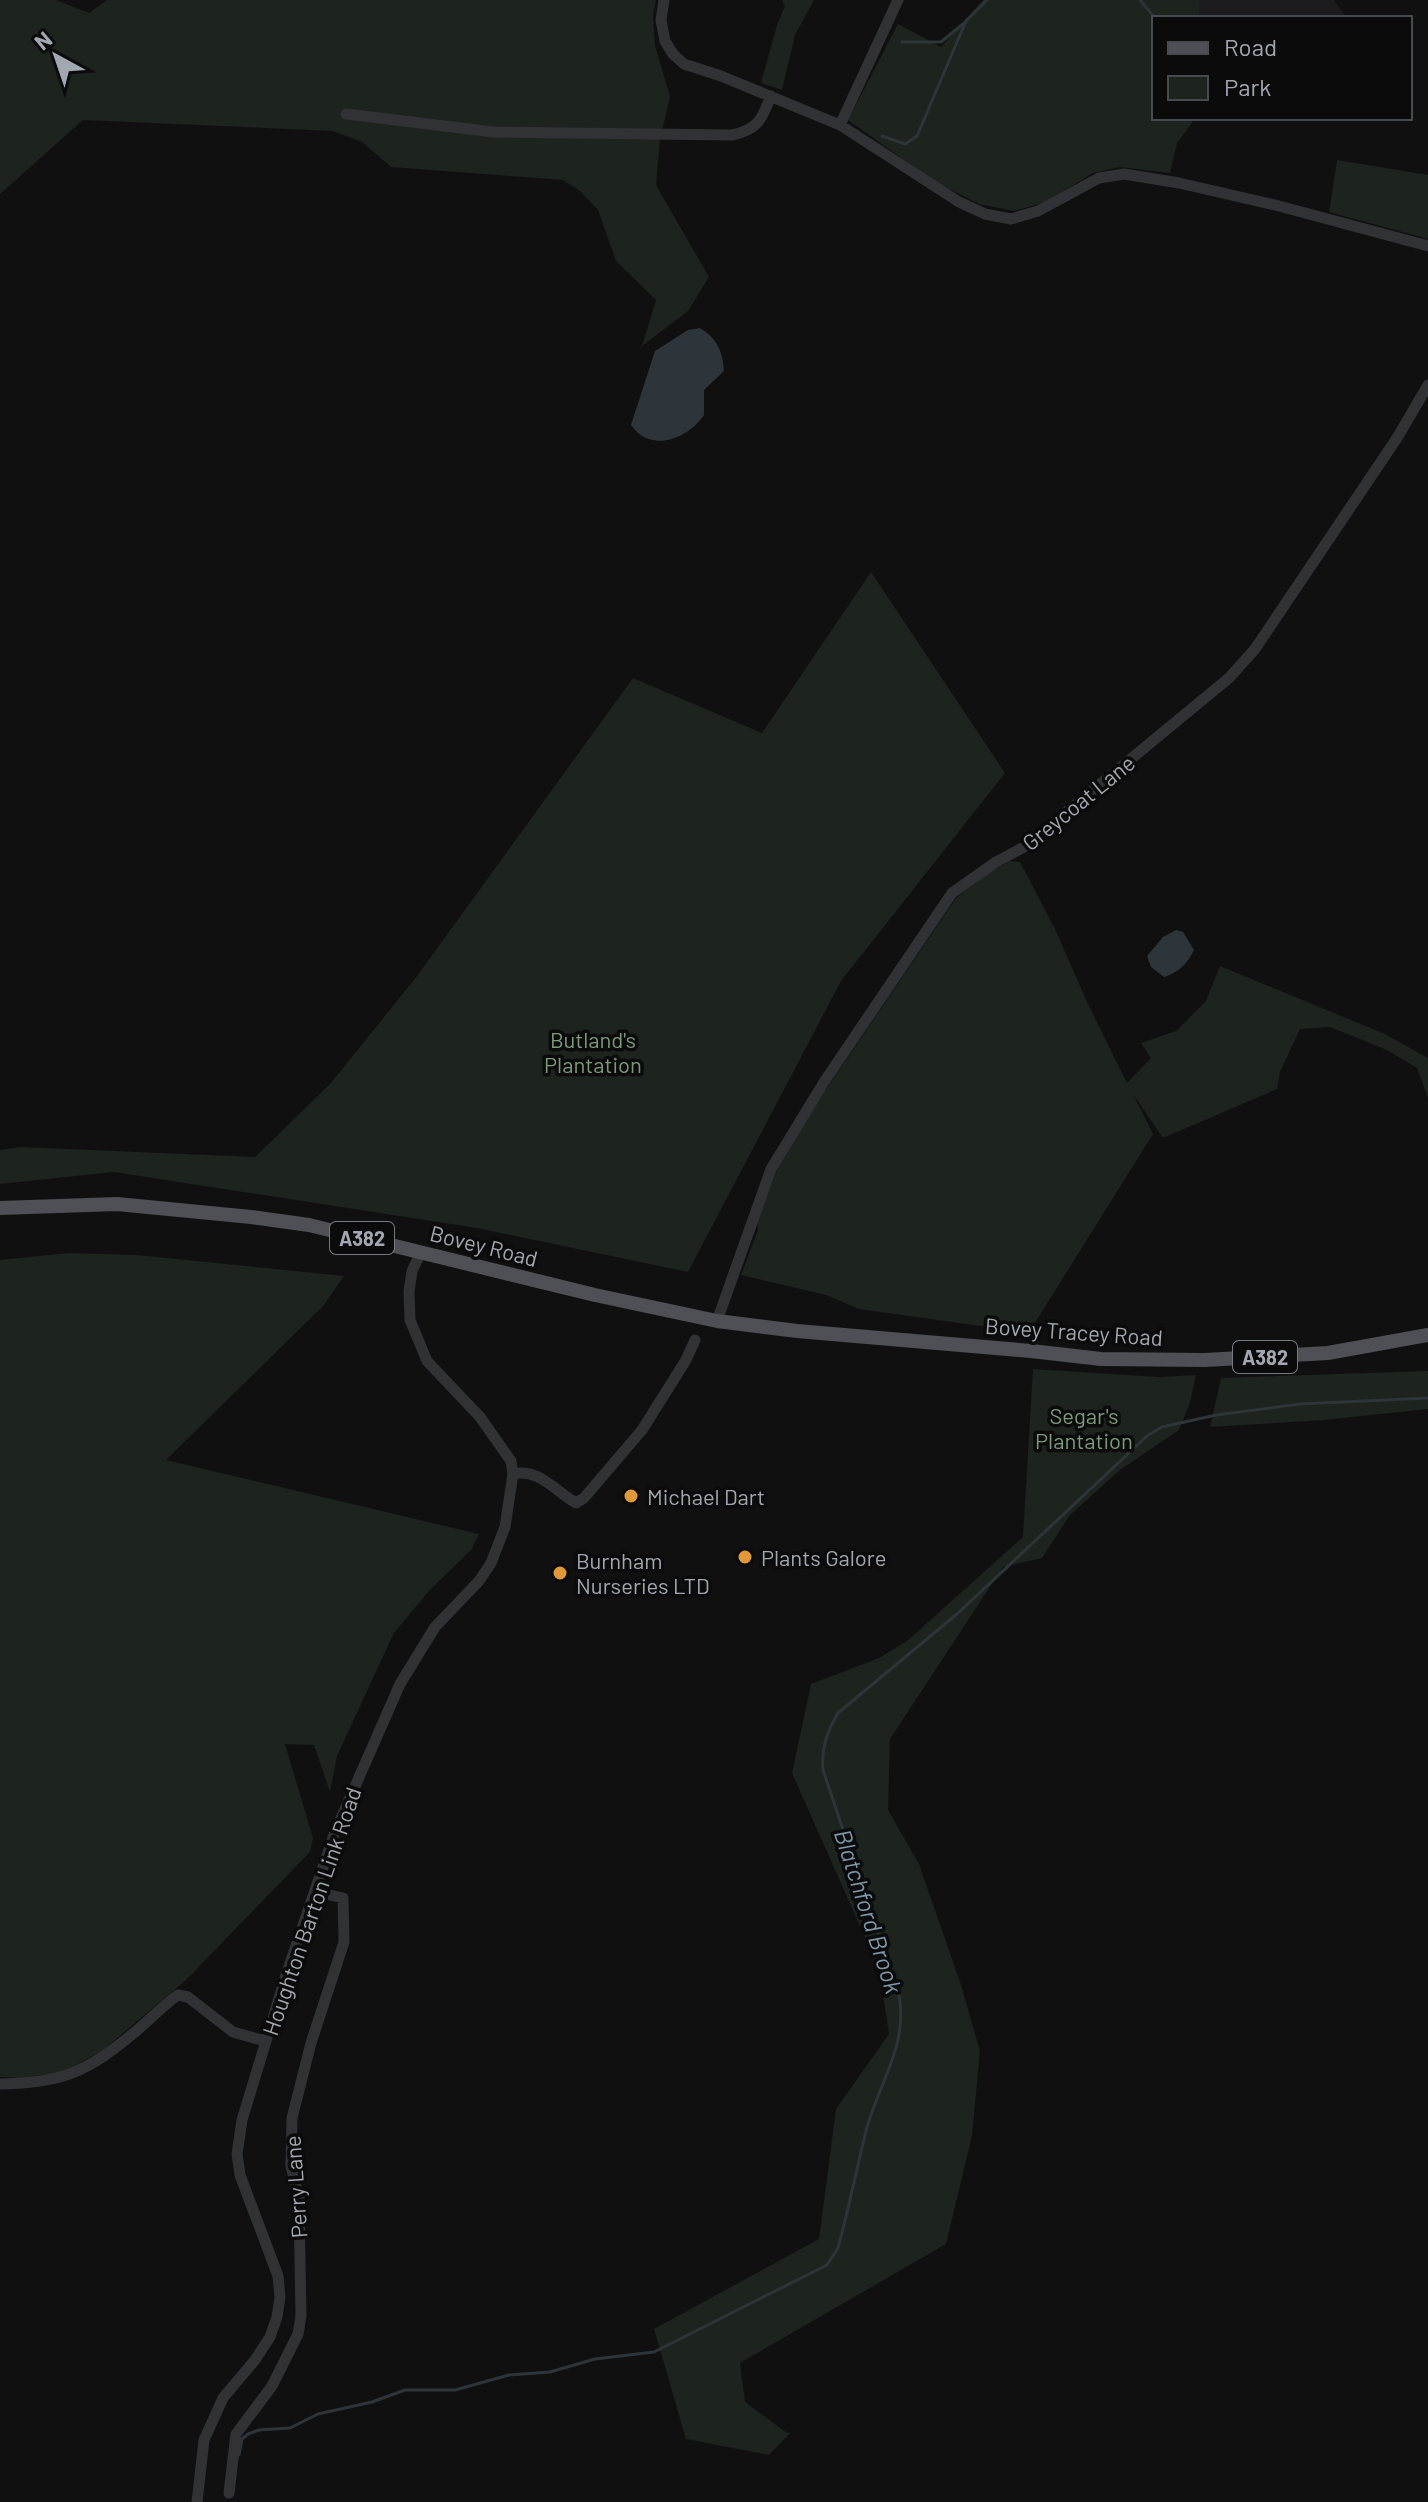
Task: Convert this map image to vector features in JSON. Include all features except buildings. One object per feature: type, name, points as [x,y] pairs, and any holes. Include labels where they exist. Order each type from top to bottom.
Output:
[{"type":"main road","name":"Bovey Road","points":[[0,1208],[117,1204],[309,1225],[595,1295],[717,1321]]},
{"type":"main road","name":"Bovey Tracey Road","points":[[717,1321],[806,1332],[1144,1361],[1328,1353],[1428,1335]]},
{"type":"street","points":[[664,0],[661,20],[665,41],[684,64],[840,125],[959,202],[985,214],[1011,219],[1038,211],[1099,178],[1124,174],[1279,206],[1428,246]]},
{"type":"street","points":[[840,125],[898,0]]},
{"type":"street","points":[[346,114],[494,132],[732,135],[747,132],[756,126],[771,96]]},
{"type":"street","name":"Greycoat Lane","points":[[717,1321],[771,1169],[824,1082],[952,893],[996,862],[1024,847],[1192,710],[1242,664],[1288,603],[1397,438],[1428,385]]},
{"type":"street","points":[[421,1252],[412,1271],[410,1320],[427,1361],[480,1417],[511,1461],[513,1474],[525,1471],[536,1475],[576,1503],[584,1498],[642,1430],[695,1340]]},
{"type":"street","name":"Houghton Barton Link Road","points":[[197,2502],[204,2440],[223,2398],[270,2337],[280,2297],[272,2256],[240,2175],[237,2154],[242,2120],[265,2041],[335,1832],[400,1684],[435,1627],[479,1581],[495,1556],[505,1527],[513,1474]]},
{"type":"street","name":"Perry Lane","points":[[229,2493],[236,2434],[272,2386],[298,2334],[301,2316],[299,2199],[291,2166],[292,2118],[311,2043],[344,1942],[345,1916],[343,1898],[316,1892]]},
{"type":"street","points":[[0,2084],[60,2079],[81,2072],[134,2033],[178,1995],[188,1997],[233,2032],[265,2041]]},
{"type":"shaded area","points":[[1199,0],[1334,0],[1346,16],[1199,16]]},
{"type":"shaded area","points":[[700,328],[718,346],[724,371],[704,390],[704,415],[678,437],[658,441],[648,439],[631,425],[655,351],[688,330]]},
{"type":"shaded area","points":[[1176,930],[1183,932],[1194,950],[1182,967],[1164,977],[1151,967],[1147,956],[1163,937]]},
{"type":"green space","points":[[0,0],[56,0],[89,13],[107,0],[656,0],[653,16],[655,46],[670,96],[660,140],[656,185],[709,277],[688,311],[642,346],[656,300],[616,261],[598,210],[580,191],[563,180],[391,167],[362,142],[333,131],[83,120],[0,194]]},
{"type":"green space","points":[[782,0],[814,0],[795,35],[782,90],[761,83],[785,6]]},
{"type":"green space","points":[[983,0],[1199,0],[1199,16],[1152,16],[1152,120],[1191,120],[1192,123],[1177,143],[1170,173],[1120,167],[1093,173],[1045,202],[1014,211],[979,204],[934,181],[848,120],[898,24],[941,47]]},
{"type":"green space","points":[[1337,160],[1428,175],[1428,239],[1329,212]]},
{"type":"green space","name":"Butland's Plantation","points":[[871,572],[1005,773],[841,981],[688,1272],[477,1228],[114,1172],[0,1184],[0,1150],[21,1147],[255,1157],[331,1083],[417,976],[633,678],[762,733]]},
{"type":"green space","points":[[1010,861],[1020,862],[1127,1083],[1151,1058],[1141,1043],[1176,1031],[1206,1001],[1220,966],[1385,1034],[1428,1058],[1428,1098],[1417,1068],[1387,1050],[1330,1027],[1300,1029],[1280,1072],[1277,1089],[1163,1138],[1133,1094],[1153,1134],[1033,1326],[1024,1332],[859,1309],[826,1295],[741,1275],[758,1230],[757,1218],[779,1165],[800,1128],[956,898],[988,873]]},
{"type":"green space","points":[[68,1253],[137,1255],[344,1276],[324,1305],[166,1460],[479,1534],[471,1550],[430,1590],[394,1633],[337,1756],[330,1792],[314,1745],[285,1744],[313,1838],[310,1852],[186,1980],[103,2050],[64,2072],[19,2078],[0,2077],[0,1260]]},
{"type":"green space","name":"Segar's Plantation","points":[[1033,1369],[1159,1377],[1196,1375],[1190,1403],[1179,1430],[1120,1470],[1070,1515],[1042,1558],[1003,1567],[890,1739],[888,1810],[919,1864],[961,1985],[980,2051],[972,2136],[946,2244],[740,2363],[745,2402],[787,2433],[791,2432],[769,2455],[686,2439],[654,2329],[819,2239],[836,2109],[889,2034],[879,1969],[792,1773],[811,1684],[879,1658],[907,1641],[1023,1537]]},
{"type":"green space","points":[[1428,1371],[1428,1409],[1324,1420],[1210,1427],[1221,1378]]},
{"type":"waterway","points":[[882,136],[905,144],[917,136],[966,21],[987,0]]},
{"type":"waterway","points":[[1140,0],[1153,16]]},
{"type":"waterway","points":[[902,42],[941,42],[964,23]]},
{"type":"waterway","name":"Blatchford Brook","points":[[239,2455],[242,2439],[248,2434],[259,2430],[290,2428],[318,2414],[372,2402],[405,2390],[455,2390],[509,2375],[550,2372],[595,2359],[654,2352],[827,2265],[838,2248],[867,2127],[896,2047],[901,2014],[899,1996],[823,1770],[826,1740],[838,1713],[957,1614],[1147,1436],[1162,1427],[1216,1415],[1300,1404],[1428,1398]]},
{"type":"place","name":"Michael Dart","points":[[631,1496]]},
{"type":"place","name":"Plants Galore","points":[[745,1557]]},
{"type":"place","name":"Burnham Nurseries LTD","points":[[560,1573]]}]
